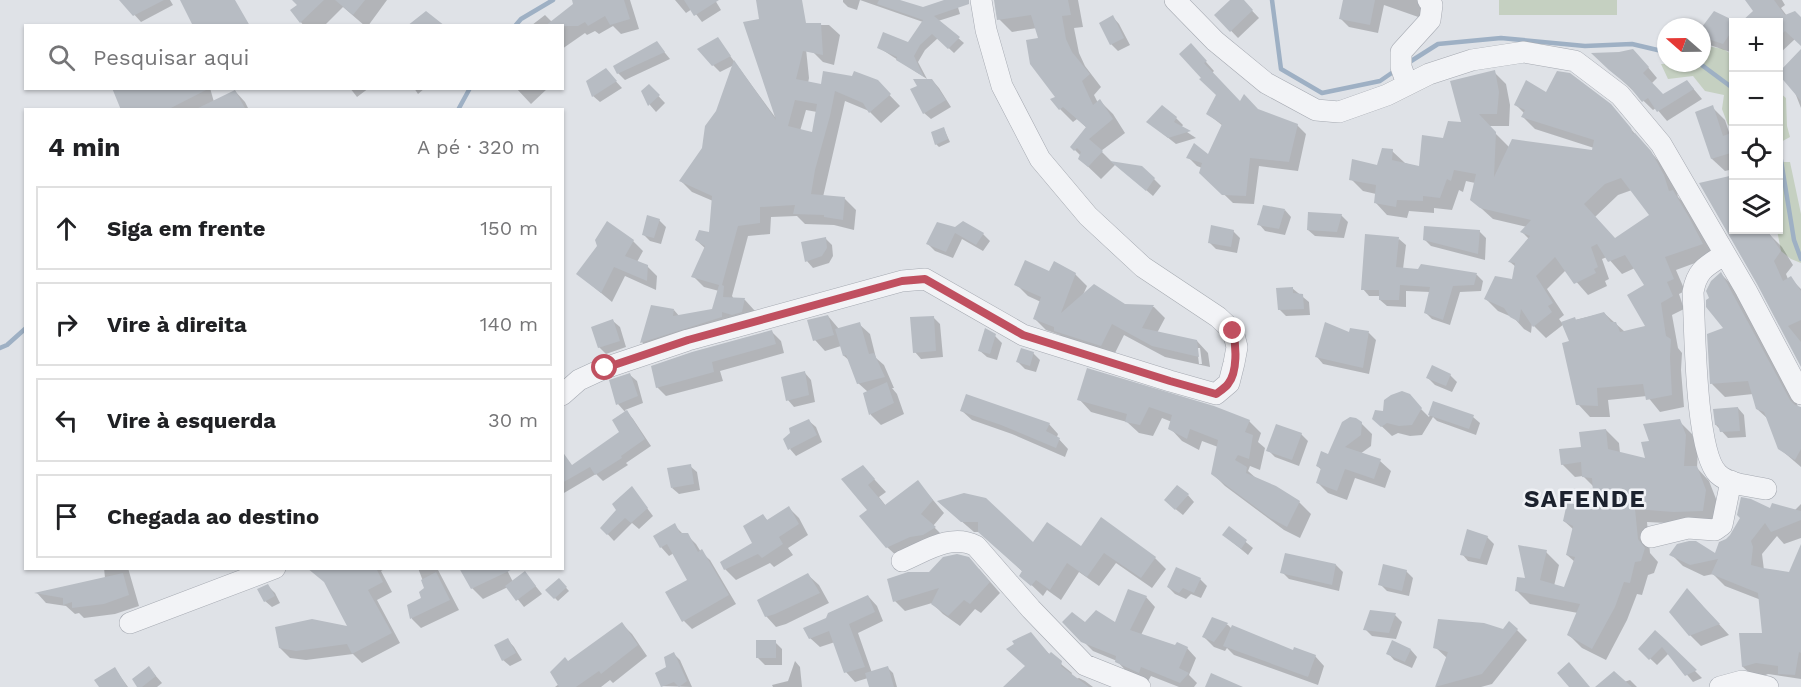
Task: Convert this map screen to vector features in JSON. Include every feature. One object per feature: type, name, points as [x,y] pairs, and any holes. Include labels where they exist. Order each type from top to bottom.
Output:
[{"type":"street","points":[[564,393],[579,380],[605,368],[688,340],[902,281],[925,279],[1023,335],[1216,394],[1229,383],[1237,347],[1233,331],[1218,317],[1143,267],[1088,216],[1040,159],[1002,86],[986,30],[981,0]]},
{"type":"street","points":[[1175,0],[1215,41],[1266,84],[1316,110],[1339,112],[1387,95],[1429,74],[1483,58],[1524,52],[1575,61],[1620,95],[1661,144],[1725,254],[1801,394]]},
{"type":"street","points":[[1407,84],[1401,67],[1401,52],[1430,20],[1432,5],[1428,0]]},
{"type":"street","points":[[1725,254],[1700,272],[1695,280],[1693,292],[1697,392],[1706,447],[1713,468],[1720,476],[1731,481],[1766,489]]},
{"type":"street","points":[[1651,537],[1688,528],[1715,530],[1719,528],[1722,525],[1731,481]]},
{"type":"street","points":[[902,561],[950,540],[966,541],[976,546],[1031,609],[1085,665],[1140,687]]},
{"type":"street","points":[[130,623],[270,570]]},
{"type":"street","points":[[1720,687],[1742,681],[1768,687]]},
{"type":"green space","points":[[1499,0],[1617,0],[1617,15],[1499,15]]},
{"type":"green space","points":[[1711,47],[1729,53],[1729,126],[1722,109],[1724,95],[1705,91],[1693,76],[1668,79],[1665,72],[1711,72]]},
{"type":"green space","points":[[1783,95],[1786,98],[1787,126],[1790,137],[1783,141]]},
{"type":"green space","points":[[1783,162],[1790,162],[1801,214],[1801,263],[1781,251],[1778,234],[1783,234]]},
{"type":"building","points":[[119,0],[164,0],[133,16]]},
{"type":"building","points":[[180,0],[235,0],[249,24],[192,24]]},
{"type":"building","points":[[292,0],[324,0],[300,23],[290,10],[297,5]]},
{"type":"building","points":[[335,0],[365,0],[353,15]]},
{"type":"building","points":[[572,0],[624,0],[630,19],[610,25],[605,16],[588,26],[585,22],[578,26],[548,24],[573,4]]},
{"type":"building","points":[[684,0],[719,0],[694,16]]},
{"type":"building","points":[[756,0],[802,0],[806,23],[821,23],[823,55],[803,51],[796,79],[821,84],[823,71],[852,76],[854,71],[878,80],[891,94],[869,113],[863,103],[835,91],[811,194],[845,197],[843,220],[824,217],[824,215],[793,214],[795,205],[760,207],[760,223],[738,226],[722,285],[724,286],[723,297],[745,298],[742,312],[732,315],[722,312],[722,317],[640,343],[651,305],[674,309],[673,316],[712,309],[719,285],[691,277],[705,246],[695,240],[699,230],[709,232],[712,196],[679,181],[702,148],[705,126],[716,111],[734,60],[776,120],[743,22],[759,19]],"holes":[[[795,100],[817,104],[812,132],[788,126]]]},
{"type":"building","points":[[879,0],[900,0],[923,7],[944,0],[969,0],[969,4],[934,16],[960,37],[948,49],[932,34],[920,45],[914,56],[924,77],[896,60],[897,57],[877,48],[883,32],[908,42],[923,20],[877,4]]},
{"type":"building","points":[[994,0],[1068,0],[1071,15],[1062,16],[1066,39],[1072,52],[1090,74],[1082,81],[1093,105],[1100,99],[1113,119],[1089,139],[1103,151],[1088,167],[1078,159],[1081,152],[1077,148],[1074,151],[1070,147],[1086,127],[1063,107],[1059,110],[1050,99],[1055,97],[1030,64],[1026,40],[1038,38],[1031,15],[997,20]]},
{"type":"building","points":[[1230,0],[1244,0],[1253,10],[1230,32],[1214,15]]},
{"type":"building","points":[[1343,0],[1375,0],[1370,25],[1339,19]]},
{"type":"building","points":[[1745,0],[1774,0],[1785,15],[1795,11],[1801,17],[1801,46],[1785,31],[1783,33],[1783,18],[1745,18],[1753,11]]},
{"type":"building","points":[[426,11],[442,24],[410,24]]},
{"type":"building","points":[[1714,11],[1729,18],[1729,35],[1723,44],[1711,40],[1711,18],[1709,18]]},
{"type":"building","points":[[1113,15],[1124,38],[1110,45],[1099,23]]},
{"type":"building","points":[[718,37],[731,56],[712,66],[697,49]]},
{"type":"building","points":[[657,41],[665,52],[617,74],[613,66]]},
{"type":"building","points":[[1191,43],[1207,61],[1204,63],[1240,101],[1244,94],[1258,109],[1298,124],[1289,162],[1250,158],[1246,196],[1222,195],[1199,173],[1202,163],[1186,158],[1194,143],[1208,154],[1222,124],[1206,114],[1216,95],[1199,79],[1201,78],[1179,54]]},
{"type":"building","points":[[1633,49],[1649,67],[1643,73],[1663,94],[1687,80],[1694,89],[1657,112],[1648,98],[1642,102],[1630,87],[1591,53]]},
{"type":"building","points":[[1801,49],[1801,101],[1783,80],[1783,68]]},
{"type":"building","points":[[606,68],[617,81],[592,97],[586,81]]},
{"type":"building","points":[[1495,70],[1499,92],[1497,114],[1479,114],[1496,132],[1494,177],[1512,139],[1592,150],[1594,140],[1521,117],[1525,110],[1514,105],[1526,80],[1546,92],[1557,71],[1570,73],[1611,104],[1631,128],[1633,134],[1635,133],[1651,151],[1664,175],[1669,191],[1673,190],[1703,244],[1665,257],[1674,279],[1667,282],[1673,296],[1661,303],[1666,336],[1671,339],[1672,395],[1646,400],[1643,384],[1597,388],[1598,406],[1576,405],[1562,343],[1569,341],[1561,322],[1604,312],[1611,322],[1616,322],[1620,332],[1645,326],[1627,295],[1644,285],[1625,255],[1608,262],[1597,244],[1591,247],[1598,267],[1594,269],[1596,273],[1574,284],[1555,257],[1536,276],[1553,303],[1548,306],[1552,312],[1533,327],[1521,309],[1519,322],[1510,317],[1504,308],[1484,299],[1495,276],[1512,279],[1515,263],[1508,262],[1530,236],[1520,232],[1531,220],[1480,208],[1470,200],[1476,174],[1454,170],[1451,181],[1447,179],[1440,198],[1423,196],[1423,201],[1397,200],[1396,207],[1374,203],[1376,185],[1349,180],[1352,159],[1377,165],[1382,148],[1393,149],[1392,160],[1419,166],[1422,135],[1443,138],[1448,121],[1461,122],[1450,81]],"holes":[[[1621,178],[1649,215],[1615,238],[1584,204],[1605,184]]]},
{"type":"building","points":[[913,79],[932,79],[946,100],[923,114],[910,89],[917,86]]},
{"type":"building","points":[[649,84],[660,95],[648,106],[641,91]]},
{"type":"building","points":[[113,90],[206,90],[171,108],[120,108]]},
{"type":"building","points":[[235,90],[245,108],[198,108]]},
{"type":"building","points":[[1162,105],[1177,117],[1174,122],[1191,131],[1168,138],[1146,122]]},
{"type":"building","points":[[1713,105],[1723,136],[1729,134],[1729,154],[1711,159],[1695,112]]},
{"type":"building","points":[[944,127],[948,139],[935,145],[931,132]]},
{"type":"building","points":[[1110,161],[1142,166],[1155,178],[1146,191]]},
{"type":"building","points":[[1729,176],[1729,234],[1770,234],[1781,251],[1774,261],[1783,281],[1791,276],[1801,291],[1801,320],[1788,326],[1801,342],[1801,367],[1757,284],[1699,183]]},
{"type":"building","points":[[1263,205],[1285,209],[1279,229],[1257,225]]},
{"type":"building","points":[[1308,212],[1342,214],[1337,232],[1307,230]]},
{"type":"building","points":[[647,215],[660,219],[654,238],[642,235]]},
{"type":"building","points":[[607,221],[634,240],[625,256],[648,265],[647,281],[614,267],[601,293],[576,274],[597,246],[595,240]]},
{"type":"building","points":[[963,221],[984,233],[976,245],[955,233],[946,252],[926,244],[937,222],[955,227]]},
{"type":"building","points":[[1211,225],[1234,230],[1231,247],[1208,243]]},
{"type":"building","points":[[1424,226],[1480,230],[1478,254],[1423,240]]},
{"type":"building","points":[[1365,234],[1399,237],[1396,267],[1418,269],[1421,264],[1477,273],[1474,285],[1453,286],[1443,320],[1424,313],[1430,287],[1400,285],[1399,300],[1379,300],[1379,290],[1361,290]]},
{"type":"building","points":[[826,237],[827,248],[822,256],[805,262],[801,242]]},
{"type":"building","points":[[1025,260],[1049,271],[1054,261],[1076,273],[1061,313],[1094,284],[1125,304],[1154,305],[1142,328],[1197,340],[1199,357],[1152,346],[1112,324],[1101,346],[1054,331],[1054,327],[1033,319],[1041,297],[1014,285]]},
{"type":"building","points":[[1721,272],[1790,400],[1801,407],[1801,449],[1795,460],[1778,449],[1764,412],[1756,409],[1748,381],[1710,384],[1707,334],[1723,328],[1706,307],[1706,300],[1709,298],[1706,291],[1711,281]]},
{"type":"building","points":[[1293,287],[1293,293],[1303,294],[1304,309],[1278,310],[1276,288]]},
{"type":"building","points":[[828,315],[834,335],[813,341],[807,320]]},
{"type":"building","points":[[934,316],[936,351],[913,353],[910,317]]},
{"type":"building","points":[[613,319],[620,341],[598,348],[591,327]]},
{"type":"building","points":[[860,322],[869,354],[874,353],[885,377],[857,384],[846,355],[843,356],[835,329]]},
{"type":"building","points":[[1325,322],[1349,332],[1350,328],[1369,331],[1363,368],[1315,357]]},
{"type":"building","points":[[985,328],[996,334],[990,354],[978,351]]},
{"type":"building","points":[[772,330],[776,344],[712,362],[714,372],[656,388],[651,366]]},
{"type":"building","points":[[1021,348],[1034,352],[1030,366],[1016,362]]},
{"type":"building","points":[[1432,365],[1451,374],[1446,386],[1426,378]]},
{"type":"building","points":[[1087,368],[1214,406],[1250,420],[1245,432],[1253,435],[1249,459],[1238,455],[1235,460],[1247,467],[1246,473],[1276,486],[1300,501],[1287,527],[1270,518],[1211,474],[1218,440],[1190,429],[1187,439],[1168,429],[1172,415],[1149,407],[1140,425],[1125,422],[1127,414],[1077,400]]},
{"type":"building","points":[[805,371],[809,395],[786,401],[781,377]]},
{"type":"building","points":[[630,373],[638,396],[616,405],[609,380]]},
{"type":"building","points":[[887,382],[894,403],[869,415],[863,393]]},
{"type":"building","points":[[1402,391],[1410,394],[1422,408],[1412,425],[1399,426],[1387,423],[1381,427],[1372,419],[1375,410],[1383,411],[1384,400]]},
{"type":"building","points":[[966,394],[1050,423],[1046,431],[1060,438],[1056,448],[960,411]]},
{"type":"building","points":[[1433,401],[1474,415],[1469,429],[1428,415]]},
{"type":"building","points":[[1738,407],[1740,431],[1720,432],[1718,425],[1715,425],[1713,409]]},
{"type":"building","points":[[627,410],[645,439],[621,456],[622,458],[595,475],[590,467],[564,482],[564,454],[572,465],[619,432],[612,420]]},
{"type":"building","points":[[1350,417],[1362,422],[1361,435],[1345,447],[1381,459],[1374,479],[1345,469],[1337,491],[1316,483],[1321,468],[1316,466],[1321,451],[1328,454],[1342,422]]},
{"type":"building","points":[[809,419],[817,435],[788,450],[783,439],[790,433],[789,428]]},
{"type":"building","points":[[1680,419],[1686,435],[1684,466],[1697,466],[1706,490],[1703,511],[1673,512],[1635,509],[1638,539],[1645,548],[1641,561],[1635,562],[1630,583],[1624,582],[1615,607],[1592,649],[1567,635],[1580,604],[1515,591],[1517,577],[1525,578],[1518,545],[1547,550],[1540,580],[1564,587],[1575,557],[1566,555],[1573,526],[1563,521],[1567,503],[1594,507],[1592,478],[1582,477],[1581,462],[1561,465],[1559,449],[1581,447],[1579,432],[1606,429],[1608,449],[1645,458],[1641,442],[1649,441],[1643,424]]},
{"type":"building","points":[[1276,424],[1302,433],[1292,460],[1266,451]]},
{"type":"building","points":[[691,464],[694,484],[671,488],[667,468]]},
{"type":"building","points":[[863,465],[875,479],[868,485],[885,505],[918,480],[933,500],[921,514],[936,527],[923,535],[910,537],[886,548],[859,516],[867,510],[841,479]]},
{"type":"building","points":[[1177,485],[1189,494],[1175,510],[1164,500]]},
{"type":"building","points":[[632,486],[648,508],[631,523],[625,518],[607,535],[600,528],[616,510],[612,504]]},
{"type":"building","points":[[964,493],[986,498],[1033,542],[1047,522],[1081,546],[1101,517],[1156,557],[1141,578],[1104,553],[1087,577],[1067,563],[1050,590],[1036,580],[1031,586],[1019,576],[1022,571],[978,532],[978,522],[961,522],[937,501]]},
{"type":"building","points":[[1741,497],[1770,508],[1772,503],[1801,511],[1801,520],[1771,532],[1765,523],[1751,541],[1753,547],[1751,565],[1789,572],[1801,544],[1801,653],[1799,652],[1795,675],[1778,674],[1778,666],[1756,663],[1742,667],[1739,633],[1762,633],[1758,593],[1711,574],[1718,559],[1690,565],[1669,555],[1677,544],[1689,541],[1696,541],[1715,553],[1719,542],[1730,535],[1740,518],[1737,515]]},
{"type":"building","points":[[789,506],[799,524],[779,537],[783,544],[762,558],[758,554],[724,570],[720,562],[752,543],[743,526],[763,514],[767,520]]},
{"type":"building","points":[[675,523],[680,533],[688,533],[698,552],[702,549],[729,595],[682,622],[665,592],[687,580],[667,544],[660,548],[653,536]]},
{"type":"building","points":[[1229,526],[1247,540],[1241,549],[1222,535]]},
{"type":"building","points":[[1467,529],[1488,536],[1480,559],[1460,555]]},
{"type":"building","points":[[1285,553],[1336,564],[1332,585],[1280,573]]},
{"type":"building","points":[[957,554],[969,557],[990,582],[970,604],[964,600],[948,616],[931,604],[939,588],[893,602],[887,579],[908,572],[929,572],[943,557]]},
{"type":"building","points":[[1383,564],[1407,570],[1402,591],[1378,585]]},
{"type":"building","points":[[1176,567],[1201,578],[1194,593],[1183,588],[1179,593],[1167,587]]},
{"type":"building","points":[[309,570],[377,570],[383,582],[368,590],[392,633],[352,654],[347,644],[296,651],[279,648],[275,627],[312,619],[347,626],[324,582]]},
{"type":"building","points":[[460,570],[511,570],[471,589]]},
{"type":"building","points":[[525,571],[536,586],[516,601],[505,586]]},
{"type":"building","points":[[436,572],[450,600],[410,619],[407,605],[421,598],[419,592],[424,588],[421,580]]},
{"type":"building","points":[[123,573],[129,595],[104,604],[72,608],[72,602],[63,605],[63,598],[34,593]]},
{"type":"building","points":[[808,573],[820,593],[765,617],[757,600]]},
{"type":"building","points":[[559,578],[567,587],[554,599],[545,590]]},
{"type":"building","points":[[268,584],[275,596],[264,602],[257,589]]},
{"type":"building","points":[[1687,588],[1720,624],[1689,636],[1669,612]]},
{"type":"building","points":[[1128,589],[1147,596],[1130,630],[1188,647],[1179,668],[1189,673],[1180,683],[1141,667],[1139,673],[1115,662],[1116,656],[1081,642],[1062,622],[1072,612],[1085,622],[1096,610],[1115,622]]},
{"type":"building","points":[[868,595],[875,612],[849,624],[865,667],[844,673],[829,631],[809,639],[803,628],[826,618],[828,613]]},
{"type":"building","points":[[1370,610],[1396,613],[1389,633],[1363,630]]},
{"type":"building","points":[[1212,617],[1228,623],[1214,642],[1202,637]]},
{"type":"building","points":[[1438,619],[1484,623],[1503,629],[1509,621],[1518,629],[1482,674],[1435,687],[1448,652],[1433,648]]},
{"type":"building","points":[[622,622],[638,645],[601,674],[599,671],[576,687],[559,687],[550,672],[565,657],[568,661]]},
{"type":"building","points":[[1232,625],[1293,650],[1294,647],[1316,655],[1308,677],[1223,646]]},
{"type":"building","points":[[1655,630],[1697,670],[1685,676],[1662,647],[1649,660],[1638,649]]},
{"type":"building","points":[[1031,632],[1049,654],[1051,652],[1062,661],[1061,666],[1089,687],[1003,687],[1025,666],[1006,649],[1014,644],[1012,641]]},
{"type":"building","points":[[508,638],[516,653],[502,661],[494,645]]},
{"type":"building","points":[[756,640],[776,640],[776,658],[756,658]]},
{"type":"building","points":[[1392,640],[1411,649],[1405,662],[1386,654]]},
{"type":"building","points":[[674,652],[687,681],[679,687],[674,682],[661,687],[655,673],[666,667],[664,657]]},
{"type":"building","points":[[1569,662],[1590,687],[1569,687],[1557,673]]},
{"type":"building","points":[[149,666],[156,676],[142,687],[137,687],[132,679]]},
{"type":"building","points":[[888,666],[894,687],[869,687],[865,673]]},
{"type":"building","points":[[115,667],[127,687],[99,687],[94,680]]},
{"type":"building","points":[[1614,671],[1632,687],[1595,687]]},
{"type":"building","points":[[1211,673],[1243,687],[1205,687]]},
{"type":"waterway","points":[[517,24],[521,19],[553,0]]},
{"type":"waterway","points":[[1272,0],[1281,69],[1322,93],[1380,81],[1396,70]]},
{"type":"waterway","points":[[1408,63],[1438,44],[1501,38],[1585,46],[1632,44],[1657,50]]},
{"type":"waterway","points":[[1711,72],[1729,85]]},
{"type":"waterway","points":[[459,108],[469,90]]},
{"type":"waterway","points":[[1783,173],[1794,240],[1801,259]]},
{"type":"waterway","points":[[0,348],[7,345],[24,330]]},
{"type":"district","name":"SAFENDE","points":[[1585,499]]},
{"type":"route","points":[[605,368],[688,340],[902,281],[925,279],[1023,335],[1216,394],[1229,383],[1237,347],[1233,331]]}]
